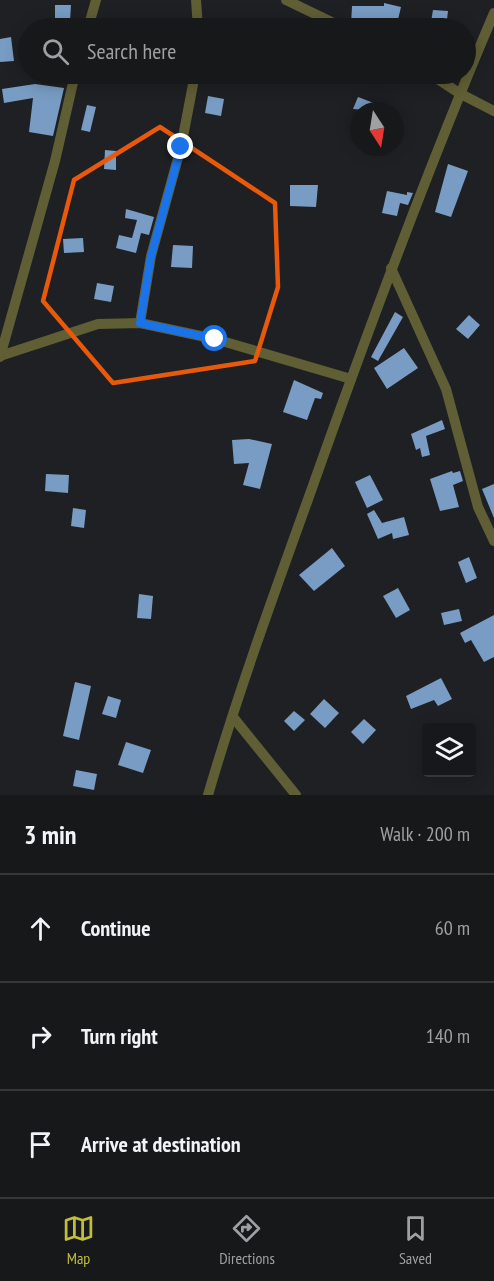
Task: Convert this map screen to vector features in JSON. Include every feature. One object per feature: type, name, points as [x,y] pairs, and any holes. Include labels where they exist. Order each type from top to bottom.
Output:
[{"type":"street","points":[[91,18],[96,0]]},
{"type":"street","points":[[196,0],[197,18]]},
{"type":"street","points":[[286,0],[323,18]]},
{"type":"street","points":[[476,54],[494,13]]},
{"type":"street","points":[[0,356],[52,172],[73,84]]},
{"type":"street","points":[[140,323],[151,256],[181,147],[193,84]]},
{"type":"street","points":[[445,84],[494,111]]},
{"type":"street","points":[[208,795],[351,379],[391,268],[463,84]]},
{"type":"street","points":[[391,268],[402,297],[446,389],[478,507],[494,541]]},
{"type":"street","points":[[382,293],[402,297]]},
{"type":"street","points":[[0,356],[98,324],[140,323],[215,339],[351,379]]},
{"type":"street","points":[[233,717],[296,795]]},
{"type":"highlighted area","points":[[160,127],[275,203],[278,287],[255,361],[113,383],[43,301],[74,180]]},
{"type":"building","points":[[384,3],[401,7],[398,18],[351,18],[352,6],[384,6]]},
{"type":"building","points":[[55,5],[71,5],[70,18],[55,18]]},
{"type":"building","points":[[433,10],[448,11],[447,18],[432,18]]},
{"type":"building","points":[[11,37],[14,61],[0,62],[0,39]]},
{"type":"building","points":[[35,84],[64,88],[53,136],[29,132],[33,98],[4,103],[2,89]]},
{"type":"building","points":[[208,96],[224,99],[221,116],[205,113]]},
{"type":"building","points":[[358,97],[371,102],[356,102]]},
{"type":"building","points":[[87,105],[96,107],[90,132],[81,130]]},
{"type":"building","points":[[105,150],[116,151],[116,170],[104,169]]},
{"type":"building","points":[[448,164],[468,171],[451,217],[435,212]]},
{"type":"building","points":[[290,185],[318,185],[316,207],[290,206]]},
{"type":"building","points":[[387,191],[407,195],[407,192],[413,193],[408,205],[400,203],[397,216],[382,213]]},
{"type":"building","points":[[126,209],[154,217],[149,235],[141,233],[136,253],[116,248],[119,235],[132,238],[137,220],[125,218]]},
{"type":"building","points":[[83,238],[84,252],[64,253],[63,239]]},
{"type":"building","points":[[173,245],[193,246],[192,268],[171,267]]},
{"type":"building","points":[[97,283],[114,286],[111,302],[94,299]]},
{"type":"building","points":[[395,312],[403,317],[378,361],[371,357]]},
{"type":"building","points":[[469,315],[480,325],[468,339],[456,329]]},
{"type":"building","points":[[404,348],[418,368],[387,389],[374,368]]},
{"type":"building","points":[[294,380],[323,393],[321,399],[315,398],[307,420],[283,412]]},
{"type":"building","points":[[442,420],[445,429],[426,436],[430,455],[422,457],[420,448],[416,450],[411,434]]},
{"type":"building","points":[[249,439],[272,444],[260,489],[243,485],[249,463],[234,464],[232,440]]},
{"type":"building","points":[[452,471],[453,473],[460,471],[463,481],[453,485],[459,507],[440,511],[430,479]]},
{"type":"building","points":[[46,474],[69,475],[68,493],[45,491]]},
{"type":"building","points":[[370,475],[383,500],[367,508],[355,482]]},
{"type":"building","points":[[494,484],[494,518],[482,489]]},
{"type":"building","points":[[73,508],[86,510],[84,528],[71,526]]},
{"type":"building","points":[[374,510],[382,523],[404,517],[409,535],[393,539],[392,533],[378,539],[367,514]]},
{"type":"building","points":[[332,548],[345,566],[314,591],[299,575]]},
{"type":"building","points":[[469,557],[477,578],[466,583],[458,562]]},
{"type":"building","points":[[398,588],[410,610],[396,618],[383,596]]},
{"type":"building","points":[[139,594],[153,596],[151,619],[137,618]]},
{"type":"building","points":[[459,609],[462,621],[444,625],[441,613]]},
{"type":"building","points":[[494,615],[494,657],[484,662],[471,640],[465,643],[460,633]]},
{"type":"building","points":[[441,678],[452,699],[438,706],[434,700],[411,709],[406,696]]},
{"type":"building","points":[[75,682],[91,686],[79,740],[63,736]]},
{"type":"building","points":[[108,696],[121,700],[116,718],[102,714]]},
{"type":"building","points":[[324,699],[339,713],[325,728],[310,714]]},
{"type":"building","points":[[294,711],[305,720],[294,731],[284,721]]},
{"type":"building","points":[[364,719],[376,730],[363,744],[351,732]]},
{"type":"building","points":[[126,742],[151,750],[143,773],[118,765]]},
{"type":"building","points":[[76,770],[97,774],[94,790],[73,786]]},
{"type":"route","points":[[181,147],[151,256],[140,323],[215,339]]}]
